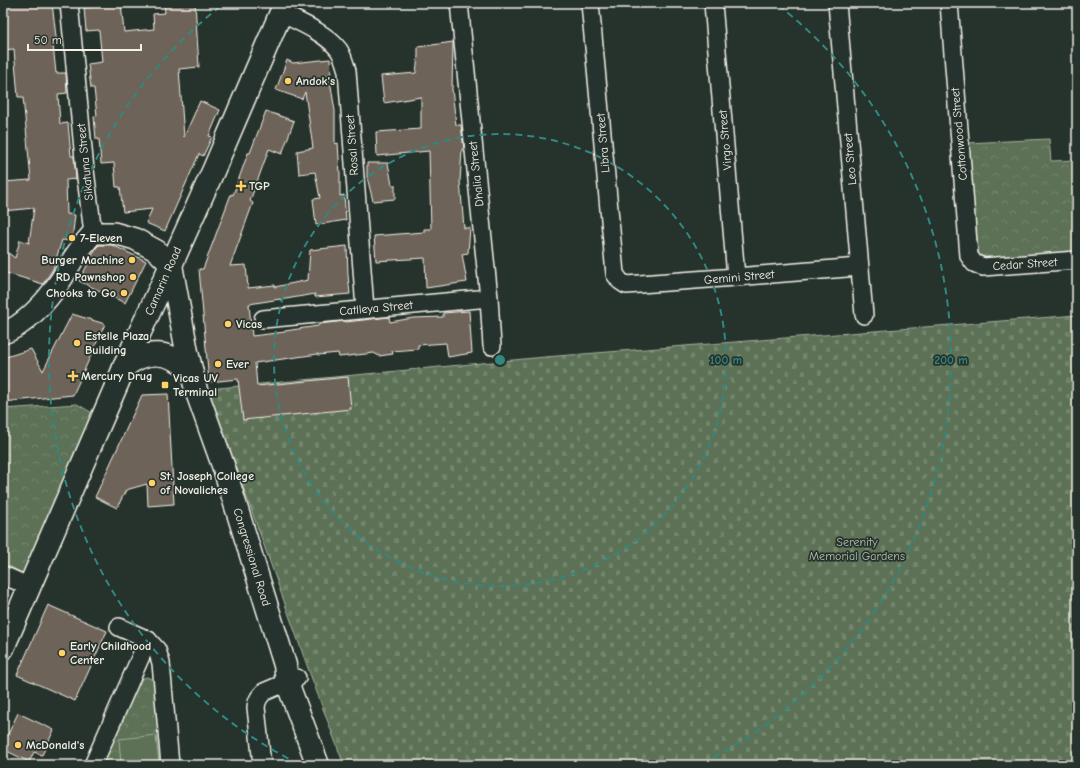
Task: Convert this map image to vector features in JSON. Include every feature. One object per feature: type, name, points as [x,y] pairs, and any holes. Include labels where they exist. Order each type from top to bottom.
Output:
[{"type":"main road","name":"Camarin Road","points":[[3,648],[124,367],[171,264],[283,8]]},
{"type":"main road","name":"Congressional Road","points":[[171,264],[189,361],[196,390],[224,468],[318,765]]},
{"type":"main road","points":[[124,367],[139,358],[155,354],[166,355],[184,363],[189,361],[171,344],[148,343],[133,347]]},
{"type":"main road","name":"Congressional Road","points":[[290,675],[332,765]]},
{"type":"street","name":"Sikatuna Street","points":[[69,3],[85,170],[93,233]]},
{"type":"street","name":"Dhalia Street","points":[[459,3],[489,298],[492,346]]},
{"type":"street","name":"Libra Street","points":[[590,3],[616,274],[620,281]]},
{"type":"street","name":"Virgo Street","points":[[713,3],[736,277]]},
{"type":"street","name":"Leo Street","points":[[837,3],[864,315]]},
{"type":"street","name":"Cottonwood Street","points":[[949,3],[969,256],[974,263]]},
{"type":"street","name":"Rosal Street","points":[[283,8],[332,43],[340,51],[344,61],[347,79],[365,310]]},
{"type":"street","points":[[3,333],[29,317],[44,302],[59,284],[76,254],[93,233],[114,233],[135,239],[157,251],[171,264]]},
{"type":"street","name":"Cedar Street","points":[[974,263],[983,267],[1077,260]]},
{"type":"street","name":"Gemini Street","points":[[620,281],[626,285],[859,266]]},
{"type":"street","name":"Catlleya Street","points":[[263,319],[489,298]]},
{"type":"street","points":[[3,575],[30,587]]},
{"type":"street","points":[[119,627],[148,640],[157,650],[161,663],[170,765]]},
{"type":"street","points":[[93,765],[148,640]]},
{"type":"street","points":[[262,765],[256,707],[257,701],[264,692],[290,675]]},
{"type":"green space","points":[[1049,139],[1051,161],[1077,160],[1077,254],[979,258],[967,143]]},
{"type":"green space","name":"Serenity Memorial Gardens","points":[[1077,315],[1077,765],[344,765],[208,389],[545,357]]},
{"type":"green space","points":[[77,404],[99,417],[31,576],[3,563],[3,409]]},
{"type":"green space","points":[[147,677],[155,681],[162,765],[102,765],[140,679]]},
{"type":"green space","points":[[156,735],[159,765],[121,765],[119,739]]},
{"type":"building","points":[[3,3],[52,3],[57,45],[53,45],[56,73],[66,73],[67,93],[58,94],[60,124],[68,123],[71,156],[74,156],[76,179],[66,180],[67,214],[75,215],[72,240],[62,240],[53,269],[43,284],[3,272],[3,249],[15,258],[20,240],[29,243],[34,208],[3,211],[3,182],[31,180],[23,97],[18,97],[14,49],[4,50]]},
{"type":"building","points":[[164,3],[195,3],[199,67],[179,69],[184,137],[200,101],[220,110],[209,136],[212,137],[203,156],[199,154],[165,231],[146,223],[152,209],[123,212],[120,187],[116,187],[114,163],[101,164],[99,139],[96,139],[94,117],[97,116],[94,88],[91,88],[88,64],[102,62],[99,30],[86,31],[84,8],[121,4],[124,32],[154,29],[153,14],[165,13]]},
{"type":"building","points":[[453,42],[452,89],[456,125],[461,125],[464,149],[462,149],[460,181],[464,228],[470,228],[468,253],[462,254],[467,282],[426,288],[425,258],[376,261],[374,236],[424,232],[424,229],[431,229],[429,151],[377,156],[376,132],[421,129],[421,97],[384,103],[381,76],[416,73],[418,47]]},
{"type":"building","points":[[330,59],[331,73],[329,74],[335,111],[335,144],[338,143],[340,196],[344,195],[346,220],[316,225],[313,199],[320,198],[315,172],[299,174],[297,151],[313,148],[305,92],[302,99],[276,90],[287,60],[293,63]]},
{"type":"building","points":[[266,111],[294,121],[282,154],[269,149],[250,201],[253,203],[230,266],[246,265],[248,288],[275,285],[275,287],[308,280],[310,250],[347,246],[350,294],[315,297],[315,294],[249,304],[252,336],[285,332],[318,326],[319,324],[345,321],[389,317],[390,322],[413,318],[443,317],[443,313],[469,311],[472,353],[448,357],[446,343],[418,345],[418,349],[392,351],[393,354],[379,356],[374,353],[339,357],[338,353],[318,354],[255,363],[257,386],[348,377],[351,409],[243,420],[238,379],[209,382],[199,269],[203,269],[231,194],[233,195],[248,153],[250,153]]},
{"type":"building","points":[[367,163],[388,163],[392,185],[395,185],[395,199],[373,201],[367,177]]},
{"type":"building","points":[[99,245],[112,245],[146,261],[125,303],[79,281]]},
{"type":"building","points":[[72,314],[105,324],[73,395],[3,402],[3,358],[31,349],[43,371]]},
{"type":"building","points":[[168,394],[174,504],[148,506],[147,484],[126,490],[117,508],[95,497],[142,395]]},
{"type":"building","name":"Early Childhood Center","points":[[48,605],[107,631],[75,701],[17,675]]},
{"type":"building","points":[[18,713],[54,730],[42,755],[34,752],[29,762],[3,749],[3,745]]},
{"type":"place","name":"Andok's","points":[[288,81]]},
{"type":"place","name":"TGP","points":[[241,186]]},
{"type":"place","name":"7-Eleven","points":[[72,238]]},
{"type":"place","name":"Burger Machine","points":[[132,260]]},
{"type":"place","name":"RD Pawnshop","points":[[133,277]]},
{"type":"place","name":"Chooks to Go","points":[[124,293]]},
{"type":"place","name":"Vicas","points":[[228,324]]},
{"type":"place","name":"Estelle Plaza Building","points":[[77,343]]},
{"type":"place","name":"Ever","points":[[218,364]]},
{"type":"place","name":"Mercury Drug","points":[[73,376]]},
{"type":"place","name":"Vicas UV Terminal","points":[[165,385]]},
{"type":"place","name":"St. Joseph College of Novaliches","points":[[152,483]]},
{"type":"place","name":"Early Childhood Center","points":[[62,653]]},
{"type":"place","name":"McDonald's","points":[[18,745]]}]
